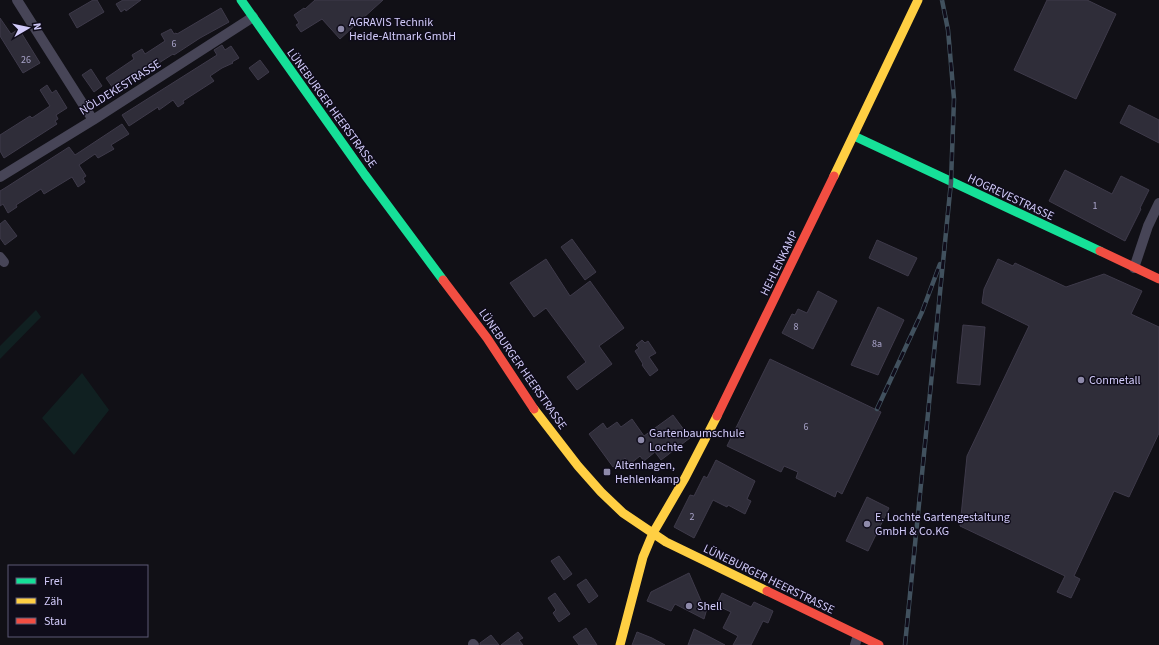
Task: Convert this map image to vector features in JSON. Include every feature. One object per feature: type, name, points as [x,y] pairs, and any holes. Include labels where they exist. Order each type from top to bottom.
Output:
[{"type":"street","points":[[17,0],[93,120]]},
{"type":"street","name":"LÜNEBURGER HEERSTRASSE","points":[[241,0],[365,175],[487,338],[535,410],[578,466],[601,492],[623,512],[666,542],[879,645]]},
{"type":"street","name":"HEHLENKAMP","points":[[620,645],[643,557],[653,533],[704,442],[854,136],[918,0]]},
{"type":"street","name":"NÖLDEKESTRASSE","points":[[0,177],[93,120],[253,17]]},
{"type":"street","name":"HOGREVESTRASSE","points":[[854,136],[1159,279]]},
{"type":"street","points":[[1134,268],[1148,226],[1159,203]]},
{"type":"street","points":[[855,645],[858,635]]},
{"type":"shaded area","points":[[36,310],[41,317],[0,359],[0,346]]},
{"type":"shaded area","points":[[82,373],[109,410],[74,455],[42,418]]},
{"type":"building","points":[[93,0],[97,0],[104,12],[77,28],[69,14]]},
{"type":"building","points":[[123,0],[141,0],[126,11],[125,9],[121,12],[116,4]]},
{"type":"building","name":"AGRAVIS Technik Heide-Altmark GmbH","points":[[315,0],[383,0],[340,39],[322,19],[301,32],[296,25],[299,23],[294,15],[304,8],[305,9]]},
{"type":"building","points":[[1047,0],[1087,0],[1116,14],[1076,99],[1014,70]]},
{"type":"building","points":[[221,8],[229,22],[200,38],[174,55],[173,54],[115,91],[106,78],[134,59],[132,55],[142,49],[145,54],[165,41],[161,34],[171,29],[174,34],[177,34]]},
{"type":"building","points":[[0,18],[11,34],[19,29],[40,63],[23,73],[0,36]]},
{"type":"building","points":[[222,45],[225,50],[231,46],[239,58],[210,76],[214,81],[183,101],[184,103],[178,107],[173,100],[159,110],[158,107],[129,126],[122,115],[217,55],[214,50]]},
{"type":"building","points":[[260,60],[269,72],[258,80],[249,68]]},
{"type":"building","points":[[91,69],[102,86],[94,92],[82,75]]},
{"type":"building","points":[[47,85],[52,93],[56,90],[67,108],[56,115],[58,119],[55,121],[57,124],[4,158],[0,151],[0,135],[30,116],[32,118],[50,106],[40,90]]},
{"type":"building","points":[[1129,105],[1159,120],[1159,143],[1120,123]]},
{"type":"building","points":[[122,124],[129,134],[111,145],[114,149],[98,158],[95,154],[79,165],[86,176],[83,178],[85,182],[78,187],[72,177],[44,194],[41,189],[16,205],[17,207],[8,213],[3,204],[0,206],[0,191],[69,147],[75,155]]},
{"type":"building","points":[[1065,170],[1112,194],[1121,176],[1149,190],[1125,241],[1049,201]]},
{"type":"building","points":[[5,220],[17,236],[5,245],[0,238],[0,224]]},
{"type":"building","points":[[572,239],[596,272],[585,280],[561,247]]},
{"type":"building","points":[[877,240],[917,258],[908,276],[869,258]]},
{"type":"building","points":[[546,259],[570,296],[590,281],[624,328],[599,346],[612,364],[577,390],[567,377],[586,362],[546,308],[534,317],[510,283]]},
{"type":"building","name":"Conmetall","points":[[998,259],[1013,266],[1015,263],[1066,287],[1104,274],[1142,291],[1131,314],[1159,327],[1159,433],[1129,497],[1114,491],[1074,576],[1080,579],[1071,598],[1057,592],[1065,576],[960,526],[967,456],[1029,326],[982,303],[984,289]]},
{"type":"building","points":[[818,291],[837,301],[813,349],[782,333],[792,314],[795,315],[798,309],[807,313]]},
{"type":"building","points":[[878,307],[904,320],[878,375],[851,365]]},
{"type":"building","points":[[963,325],[985,327],[980,385],[957,383]]},
{"type":"building","points":[[642,340],[645,343],[648,341],[656,353],[649,357],[658,370],[650,376],[642,365],[643,364],[635,351],[639,348],[636,345]]},
{"type":"building","points":[[770,359],[881,412],[842,494],[837,491],[835,497],[796,478],[798,472],[784,466],[781,472],[727,446]]},
{"type":"building","name":"Gartenbaumschule Lochte","points":[[673,415],[690,438],[661,460],[655,452],[644,461],[640,456],[630,464],[625,458],[613,467],[589,434],[603,423],[607,429],[617,422],[621,427],[632,419],[644,436]]},
{"type":"building","points":[[716,460],[755,481],[747,499],[751,501],[745,514],[728,505],[727,507],[713,500],[694,538],[674,527],[690,495],[694,496],[704,476],[707,478]]},
{"type":"building","name":"E. Lochte Gartengestaltung GmbH & Co.KG","points":[[867,497],[889,508],[868,551],[846,541]]},
{"type":"building","points":[[559,556],[572,574],[564,580],[551,561]]},
{"type":"building","points":[[689,573],[702,603],[708,605],[704,619],[675,604],[671,611],[647,601],[651,592]]},
{"type":"building","points":[[586,579],[598,596],[589,603],[577,585]]},
{"type":"building","points":[[555,593],[570,614],[559,622],[553,613],[556,610],[548,598]]},
{"type":"building","points":[[722,593],[751,607],[754,602],[773,611],[768,623],[763,621],[751,645],[733,645],[738,636],[723,628],[731,612],[716,605]]},
{"type":"building","points":[[586,628],[597,645],[579,645],[573,637]]},
{"type":"building","points":[[694,629],[706,635],[725,645],[688,645]]},
{"type":"building","points":[[518,632],[523,638],[519,640],[523,645],[501,645]]},
{"type":"building","points":[[637,632],[652,638],[665,645],[632,645]]},
{"type":"building","points":[[491,635],[499,645],[480,645],[480,643]]},
{"type":"railway","points":[[905,645],[951,182],[954,99],[948,30],[942,0]]},
{"type":"railway","points":[[877,409],[922,312],[940,264]]},
{"type":"traffic: fast","points":[[241,0],[365,175],[443,280]]},
{"type":"traffic: fast","points":[[854,136],[1100,251]]},
{"type":"traffic: slow","points":[[834,176],[918,0]]},
{"type":"traffic: slow","points":[[534,409],[578,466],[601,492],[623,513],[666,542],[767,591]]},
{"type":"traffic: slow","points":[[620,645],[643,557],[653,533],[685,478],[717,416]]},
{"type":"traffic: jam","points":[[717,416],[834,176]]},
{"type":"traffic: jam","points":[[1100,251],[1159,279]]},
{"type":"traffic: jam","points":[[443,280],[487,338],[534,409]]},
{"type":"traffic: jam","points":[[767,591],[879,645]]},
{"type":"place","name":"AGRAVIS Technik Heide-Altmark GmbH","points":[[341,29]]},
{"type":"place","name":"Conmetall","points":[[1081,380]]},
{"type":"place","name":"Gartenbaumschule Lochte","points":[[641,440]]},
{"type":"place","name":"Altenhagen, Hehlenkamp","points":[[607,472]]},
{"type":"place","name":"E. Lochte Gartengestaltung GmbH & Co.KG","points":[[867,524]]},
{"type":"place","name":"Shell","points":[[689,606]]}]
